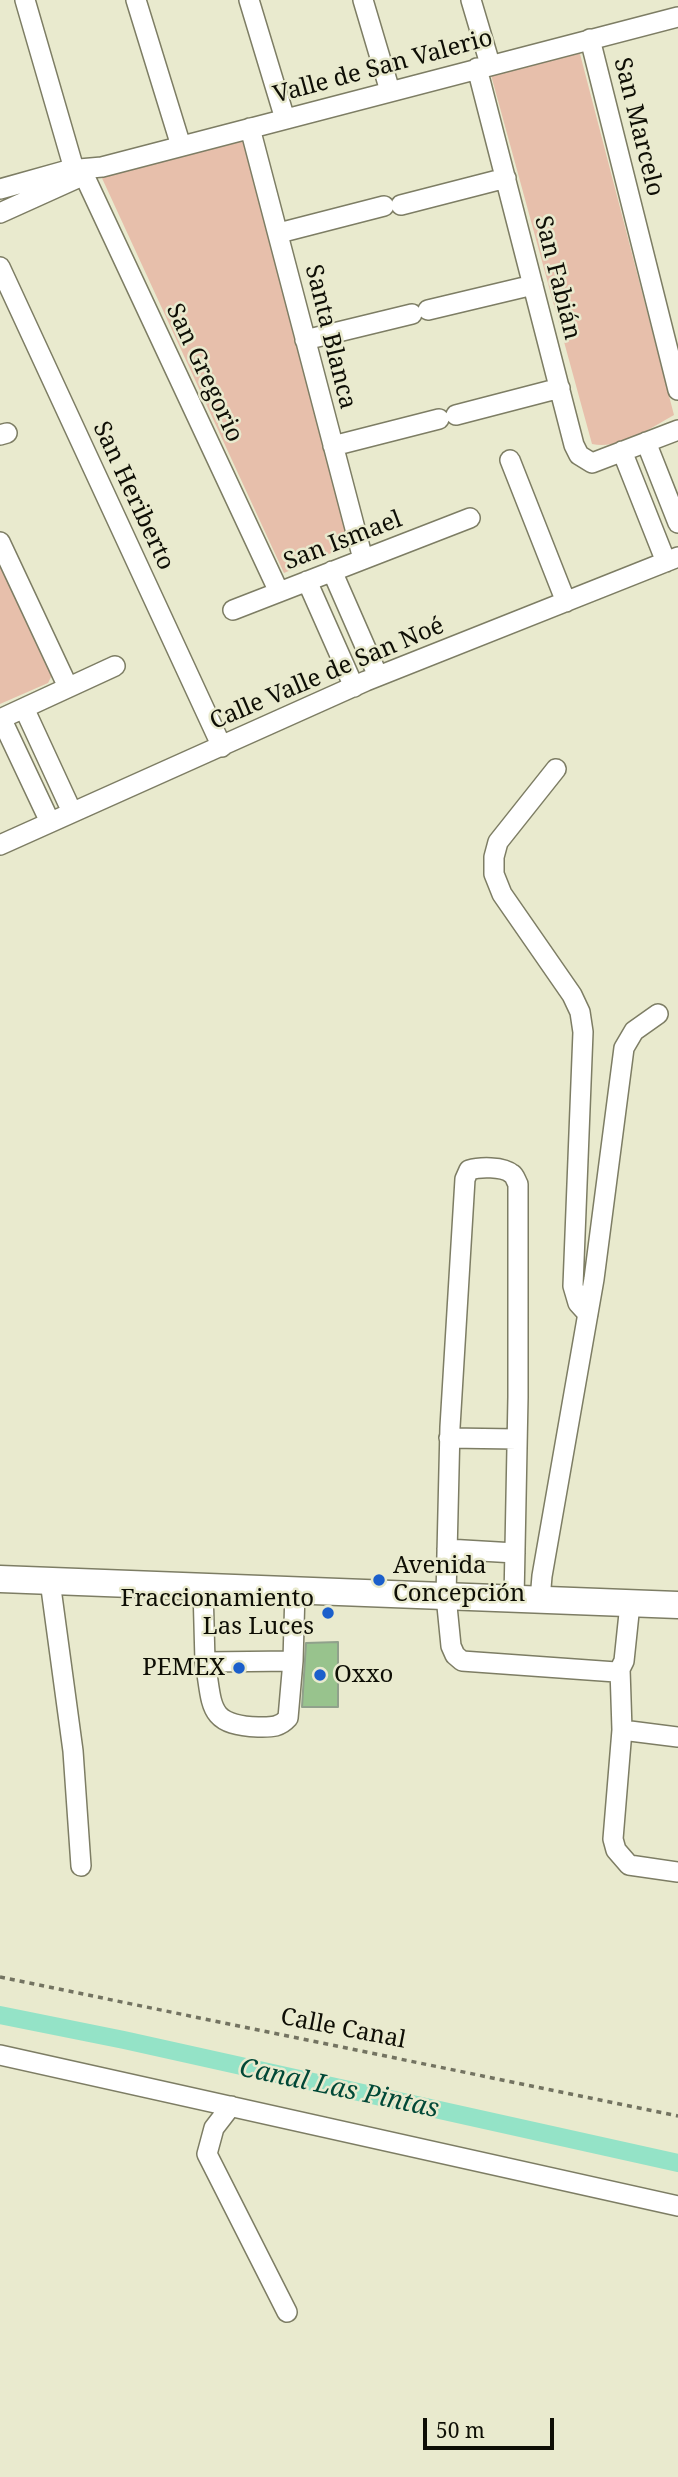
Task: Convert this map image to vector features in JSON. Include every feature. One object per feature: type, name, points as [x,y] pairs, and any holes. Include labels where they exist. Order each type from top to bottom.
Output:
[{"type":"main road","points":[[0,1579],[678,1605]]},
{"type":"street","name":"San Gregorio","points":[[24,0],[87,170],[279,592]]},
{"type":"street","points":[[136,0],[181,146]]},
{"type":"street","points":[[250,0],[285,118]]},
{"type":"street","points":[[363,0],[390,91]]},
{"type":"street","name":"San Fabián","points":[[471,0],[506,178],[574,445],[579,455],[592,463],[678,430]]},
{"type":"street","name":"Valle de San Valerio","points":[[0,190],[181,146],[678,16]]},
{"type":"street","name":"San Marcelo","points":[[590,39],[678,390]]},
{"type":"street","name":"Santa Blanca","points":[[250,128],[363,559]]},
{"type":"street","name":"Valle de San Valerio","points":[[0,213],[87,170]]},
{"type":"street","points":[[279,233],[506,178]]},
{"type":"street","name":"San Heriberto","points":[[0,267],[222,747]]},
{"type":"street","points":[[305,340],[533,285]]},
{"type":"street","points":[[333,446],[560,388]]},
{"type":"street","points":[[646,442],[678,523]]},
{"type":"street","points":[[622,451],[672,559]]},
{"type":"street","points":[[510,460],[566,602]]},
{"type":"street","name":"San Ismael","points":[[233,610],[470,518]]},
{"type":"street","points":[[0,542],[68,687]]},
{"type":"street","name":"Calle Valle de San Noé","points":[[0,845],[354,687],[672,559]]},
{"type":"street","points":[[332,571],[378,677]]},
{"type":"street","points":[[307,581],[354,687]]},
{"type":"street","points":[[50,822],[1,718],[115,666]]},
{"type":"street","points":[[24,708],[72,812]]},
{"type":"street","points":[[556,769],[498,842],[494,857],[494,874],[502,894],[572,995],[580,1012],[583,1032],[573,1286],[578,1303],[587,1314]]},
{"type":"street","points":[[527,1600],[542,1576],[594,1279],[624,1048],[634,1031],[658,1014]]},
{"type":"street","points":[[527,1600],[515,1553],[518,1184],[512,1174],[506,1171],[477,1168],[469,1170],[465,1179],[449,1438],[446,1596],[451,1646],[462,1661],[611,1673],[620,1669]]},
{"type":"street","points":[[449,1438],[517,1439]]},
{"type":"street","points":[[447,1549],[515,1553]]},
{"type":"street","points":[[50,1581],[73,1751],[81,1866]]},
{"type":"street","points":[[204,1587],[205,1662],[214,1710],[222,1720],[237,1726],[275,1727],[288,1718],[295,1591]]},
{"type":"street","points":[[630,1604],[624,1661],[620,1669],[622,1730],[613,1839],[616,1850],[629,1865],[678,1872]]},
{"type":"street","points":[[205,1662],[293,1661]]},
{"type":"street","points":[[622,1730],[678,1737]]},
{"type":"street","points":[[0,2055],[678,2206]]},
{"type":"street","points":[[231,2106],[214,2128],[207,2154],[287,2312]]},
{"type":"path","name":"Calle Canal","points":[[0,1977],[678,2116]]},
{"type":"shaded area","points":[[579,50],[674,415],[634,437],[602,445],[592,444],[491,75]]},
{"type":"shaded area","points":[[244,138],[350,545],[284,573],[101,176]]},
{"type":"shaded area","points":[[0,561],[53,673],[48,683],[0,704]]},
{"type":"building","name":"Oxxo","points":[[338,1642],[338,1707],[302,1707],[306,1643]]},
{"type":"waterway","name":"Canal Las Pintas","points":[[0,2015],[678,2163]]},
{"type":"place","name":"Avenida Concepción","points":[[379,1580]]},
{"type":"place","name":"Fraccionamiento Las Luces","points":[[328,1613]]},
{"type":"place","name":"PEMEX","points":[[239,1668]]},
{"type":"place","name":"Oxxo","points":[[320,1675]]}]
